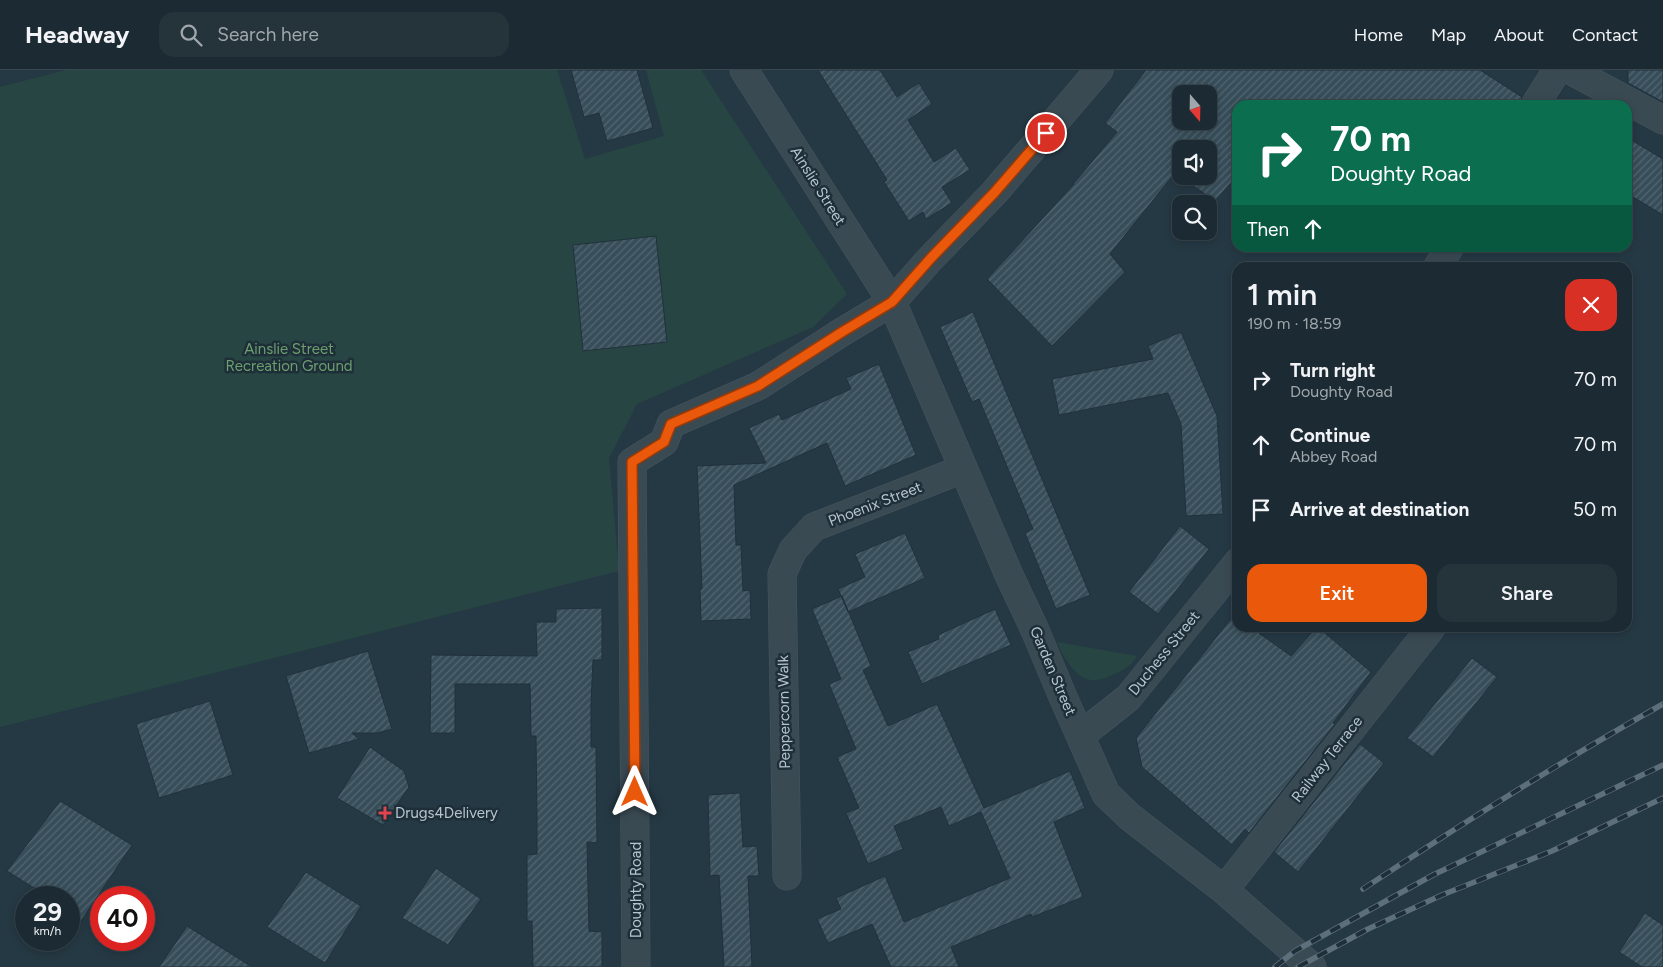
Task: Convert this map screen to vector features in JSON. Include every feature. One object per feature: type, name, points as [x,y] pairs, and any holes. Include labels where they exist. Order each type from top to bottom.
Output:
[{"type":"street","name":"Ainslie Street","points":[[744,70],[892,302]]},
{"type":"street","points":[[892,302],[931,258],[994,193],[1099,70]]},
{"type":"street","points":[[1539,100],[1557,70]]},
{"type":"street","points":[[1570,70],[1626,100]]},
{"type":"street","points":[[1632,103],[1663,120]]},
{"type":"street","name":"Garden Street","points":[[892,302],[963,469],[1034,628],[1062,697],[1081,735],[1106,794],[1147,832],[1224,890],[1312,967]]},
{"type":"street","name":"Doughty Road","points":[[636,967],[632,462],[664,442],[671,424],[758,386],[892,302]]},
{"type":"street","name":"Phoenix Street","points":[[793,550],[814,527],[963,469]]},
{"type":"street","name":"Peppercorn Walk","points":[[787,876],[782,574],[793,550]]},
{"type":"street","name":"Duchess Street","points":[[1081,735],[1128,698],[1232,569]]},
{"type":"street","name":"Railway Terrace","points":[[1224,890],[1428,632]]},
{"type":"green space","name":"Ainslie Street Recreation Ground","points":[[66,70],[557,70],[585,159],[664,136],[646,70],[701,70],[847,294],[813,327],[637,404],[609,458],[619,571],[0,727],[0,87]]},
{"type":"green space","points":[[1057,642],[1137,656],[1135,660],[1120,672],[1101,679],[1090,680],[1072,668]]},
{"type":"building","points":[[571,70],[637,70],[653,128],[607,141],[599,113],[584,117]]},
{"type":"building","points":[[818,70],[880,70],[897,97],[919,83],[932,104],[908,120],[934,162],[956,148],[970,170],[942,187],[952,203],[926,219],[923,212],[909,221],[884,182],[887,180]]},
{"type":"building","points":[[1146,70],[1480,70],[1522,97],[1521,100],[1232,100],[1232,182],[1217,199],[1217,195],[1206,195],[1192,185],[1217,185],[1217,140],[1172,140],[1172,177],[1110,254],[1125,272],[1052,346],[987,279],[1117,132],[1105,123]]},
{"type":"building","points":[[1628,70],[1663,70],[1663,102],[1628,83]]},
{"type":"building","points":[[1632,140],[1663,159],[1663,215],[1632,196]]},
{"type":"building","points":[[656,236],[667,342],[583,351],[573,245]]},
{"type":"building","points":[[973,312],[1090,595],[1056,609],[1025,533],[1033,529],[979,399],[972,402],[940,327]]},
{"type":"building","points":[[1181,332],[1217,416],[1223,514],[1186,516],[1181,424],[1168,393],[1059,415],[1052,379],[1153,359],[1148,346]]},
{"type":"building","points":[[879,364],[916,455],[845,486],[827,443],[734,485],[736,545],[741,545],[743,591],[750,590],[751,619],[701,621],[700,589],[702,589],[697,466],[766,463],[749,428],[779,414],[782,420],[851,389],[846,378]]},
{"type":"building","points":[[1180,526],[1209,549],[1158,614],[1129,592]]},
{"type":"building","points":[[905,533],[925,578],[848,612],[838,589],[865,577],[855,554]]},
{"type":"building","points":[[842,596],[871,666],[863,670],[888,726],[937,704],[984,808],[1070,771],[1085,808],[1054,822],[1083,897],[1032,917],[1031,914],[951,947],[959,967],[891,967],[872,924],[828,943],[817,919],[841,909],[836,898],[885,876],[904,922],[1010,878],[981,812],[949,826],[941,807],[894,826],[903,849],[868,864],[846,813],[859,808],[837,757],[856,749],[829,684],[841,679],[812,609]]},
{"type":"building","points":[[602,608],[602,660],[593,660],[591,704],[591,747],[596,747],[597,843],[587,842],[589,931],[602,932],[602,967],[533,967],[532,921],[527,921],[527,855],[537,854],[537,819],[536,736],[531,736],[530,684],[455,684],[455,733],[430,733],[431,655],[537,656],[536,622],[556,622],[556,609]]},
{"type":"building","points":[[995,609],[1011,645],[922,684],[908,652],[939,639],[938,635]]},
{"type":"building","points":[[1232,618],[1232,632],[1258,632],[1291,656],[1312,632],[1324,632],[1371,672],[1333,723],[1335,724],[1249,833],[1245,829],[1232,845],[1142,767],[1136,738]]},
{"type":"building","points":[[368,651],[392,729],[377,733],[352,733],[359,739],[309,753],[286,676]]},
{"type":"building","points":[[1472,658],[1497,677],[1433,757],[1407,738]]},
{"type":"building","points":[[210,701],[233,775],[159,798],[136,724]]},
{"type":"building","points":[[1360,744],[1384,763],[1298,872],[1274,852]]},
{"type":"building","points":[[370,747],[404,771],[409,787],[383,825],[337,798]]},
{"type":"building","points":[[740,793],[743,847],[757,846],[759,876],[748,876],[752,967],[724,967],[719,875],[710,876],[708,795]]},
{"type":"building","points":[[60,801],[132,845],[105,886],[90,886],[90,908],[80,923],[80,886],[31,886],[7,871]]},
{"type":"building","points":[[436,868],[481,899],[448,945],[402,918]]},
{"type":"building","points":[[306,872],[361,906],[325,963],[267,927]]},
{"type":"building","points":[[1645,913],[1663,925],[1663,967],[1642,967],[1619,952]]},
{"type":"building","points":[[187,926],[252,967],[159,967]]},
{"type":"railway","points":[[1363,889],[1511,794],[1663,704]]},
{"type":"railway","points":[[1275,967],[1295,951],[1433,875],[1663,765]]},
{"type":"railway","points":[[1298,967],[1368,929],[1442,895],[1552,851],[1663,798]]},
{"type":"place","name":"Drugs4Delivery","points":[[385,813]]},
{"type":"route","points":[[635,792],[632,462],[664,442],[671,424],[758,386],[892,302],[931,258],[994,193],[1046,133]]}]
